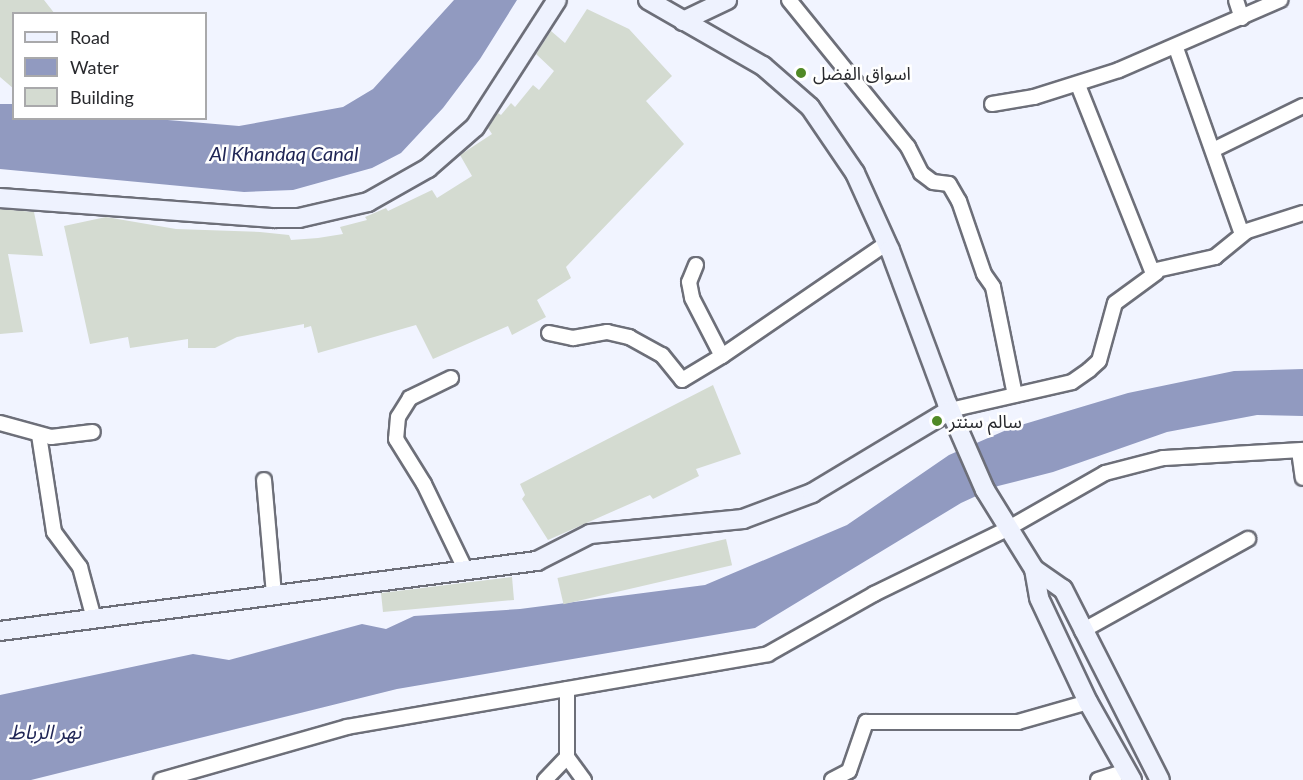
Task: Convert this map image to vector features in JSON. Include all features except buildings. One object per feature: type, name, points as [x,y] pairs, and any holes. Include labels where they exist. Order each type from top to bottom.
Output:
[{"type":"street","points":[[0,198],[274,218],[299,218],[368,202],[428,168],[475,128],[557,0]]},
{"type":"street","points":[[648,0],[763,66],[810,107],[855,173],[887,243],[952,415],[1004,524],[1034,569],[1063,589],[1082,631],[1160,780]]},
{"type":"street","points":[[683,21],[727,0]]},
{"type":"street","points":[[789,0],[908,147],[921,173],[933,182],[949,184],[959,201],[984,274],[993,287],[1015,395]]},
{"type":"street","points":[[1236,0],[1242,18]]},
{"type":"street","points":[[992,104],[1078,85],[1176,48],[1280,0]]},
{"type":"street","points":[[1176,48],[1242,234]]},
{"type":"street","points":[[1078,85],[1149,267],[1156,273]]},
{"type":"street","points":[[1213,150],[1303,106]]},
{"type":"street","points":[[0,631],[537,561],[590,534],[743,519],[812,493],[952,415],[1015,395],[1072,382],[1099,361],[1115,303],[1156,273],[1215,256],[1242,234],[1303,212]]},
{"type":"street","points":[[549,333],[573,338],[607,332],[629,338],[662,355],[682,380],[722,356],[887,243]]},
{"type":"street","points":[[696,265],[689,282],[692,298],[722,356]]},
{"type":"street","points":[[452,378],[410,398],[398,417],[396,439],[424,484],[465,569]]},
{"type":"street","points":[[0,423],[39,435],[93,432]]},
{"type":"street","points":[[39,435],[54,532],[80,567],[93,619]]},
{"type":"street","points":[[161,780],[347,727],[768,654],[1004,524],[1105,473],[1163,458],[1301,451],[1303,478]]},
{"type":"street","points":[[264,480],[274,594]]},
{"type":"street","points":[[1082,631],[1248,539]]},
{"type":"street","points":[[1034,569],[1039,598],[1088,702],[1129,776],[1098,780]]},
{"type":"street","points":[[567,689],[567,757],[584,780]]},
{"type":"street","points":[[832,780],[849,771],[866,722],[1018,723],[1088,702]]},
{"type":"street","points":[[545,780],[567,757]]},
{"type":"water","name":"Al Khandaq Canal","points":[[454,0],[517,0],[480,59],[443,108],[401,153],[372,168],[293,190],[244,192],[0,169],[0,104],[12,104],[12,120],[168,120],[239,126],[343,107],[373,89]]},
{"type":"water","name":"نهر الرباط","points":[[1303,369],[1303,416],[1257,415],[1167,432],[1053,472],[998,486],[961,503],[755,628],[397,689],[31,780],[0,780],[0,695],[193,654],[229,660],[362,624],[386,629],[414,616],[520,609],[705,585],[847,525],[949,455],[1011,428],[1128,393],[1234,371]]},
{"type":"place","name":"اسواق الفضل","points":[[801,73]]},
{"type":"place","name":"سالم سنتر","points":[[937,421]]}]
